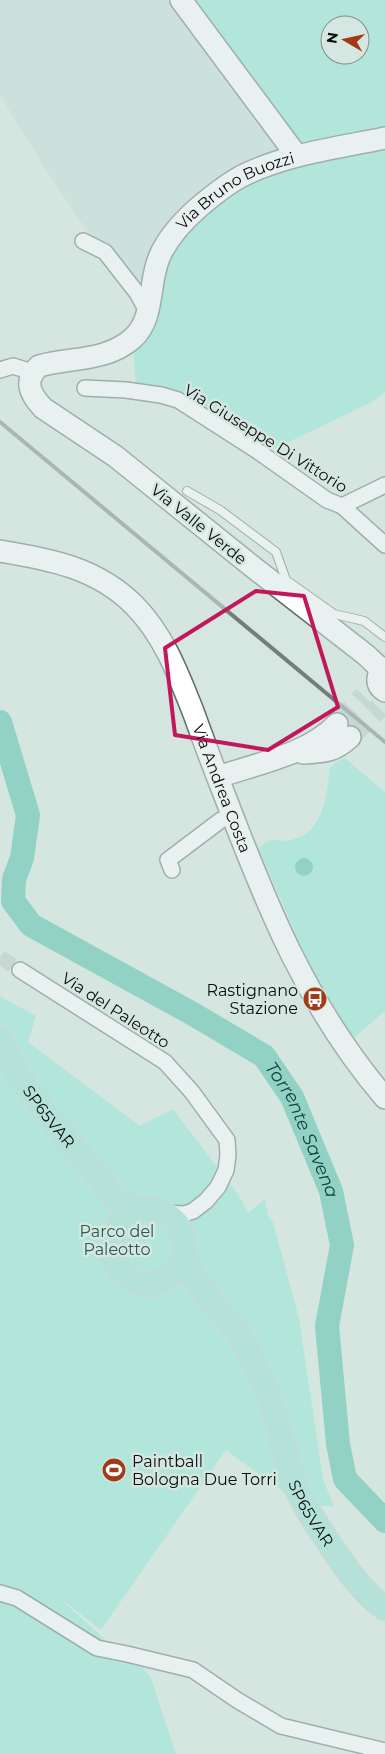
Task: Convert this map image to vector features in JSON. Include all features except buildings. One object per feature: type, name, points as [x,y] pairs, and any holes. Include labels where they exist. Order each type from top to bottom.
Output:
[{"type":"main road","name":"SP65VAR","points":[[0,1039],[19,1076],[108,1190]]},
{"type":"main road","points":[[108,1190],[118,1200],[139,1211]]},
{"type":"main road","points":[[108,1190],[115,1210],[114,1231],[111,1243],[112,1256],[117,1268],[126,1277],[137,1283],[150,1284],[162,1282],[182,1284],[209,1299]]},
{"type":"main road","points":[[114,1231],[122,1221],[139,1211],[154,1210],[171,1218],[180,1228],[184,1246],[195,1276],[209,1299]]},
{"type":"main road","points":[[162,1282],[173,1275],[180,1265],[184,1246]]},
{"type":"main road","name":"SP65VAR","points":[[209,1299],[234,1325],[247,1347],[276,1415],[297,1489],[350,1574],[385,1608]]},
{"type":"street","points":[[181,0],[297,156]]},
{"type":"street","name":"Via Bruno Buozzi","points":[[32,372],[38,366],[48,363],[103,356],[126,344],[140,331],[148,313],[158,260],[171,238],[190,215],[220,190],[242,177],[297,156],[385,138]]},
{"type":"street","points":[[83,241],[105,252],[137,293],[148,313]]},
{"type":"street","points":[[0,370],[13,366],[32,372]]},
{"type":"street","name":"Via Valle Verde","points":[[32,372],[30,390],[43,408],[115,456],[253,567],[366,654],[380,687]]},
{"type":"street","name":"Via Giuseppe Di Vittorio","points":[[85,388],[161,394],[178,400],[259,452],[327,500],[342,506],[385,545]]},
{"type":"street","points":[[342,506],[385,485]]},
{"type":"street","name":"Via Andrea Costa","points":[[0,551],[42,558],[92,574],[112,586],[135,606],[162,643],[175,667],[232,815],[295,964],[344,1047],[385,1098]]},
{"type":"street","points":[[218,777],[285,755],[324,752],[340,747],[344,731]]},
{"type":"street","points":[[172,870],[168,860],[222,820],[232,815]]},
{"type":"street","name":"Via del Paleotto","points":[[20,970],[166,1062],[192,1092],[227,1140],[226,1170],[218,1186],[206,1201],[193,1211],[186,1226],[184,1246]]},
{"type":"street","points":[[163,1213],[184,1214],[193,1211]]},
{"type":"street","points":[[0,1592],[17,1598],[97,1648],[194,1670],[281,1726],[385,1751]]},
{"type":"lane","points":[[186,491],[220,510],[276,552],[286,580],[334,614],[364,622],[385,637]]},
{"type":"highlighted area","points":[[256,591],[304,596],[338,707],[268,750],[175,735],[165,648]]},
{"type":"shaded area","points":[[0,0],[190,0],[288,157],[142,304],[112,268],[44,167],[0,95]]},
{"type":"shaded area","points":[[300,858],[308,858],[313,863],[311,874],[300,876],[295,871],[295,863]]},
{"type":"green space","points":[[190,0],[385,0],[385,392],[372,402],[266,453],[229,430],[136,388],[133,344],[173,229],[288,157]]},
{"type":"green space","points":[[345,758],[385,792],[385,1011],[353,1039],[312,971],[258,848],[269,841],[291,840],[302,836],[310,830],[317,822],[325,801],[330,768],[335,762]]},
{"type":"green space","name":"Parco del Paleotto","points":[[0,996],[36,1016],[28,1042],[140,1126],[173,1109],[240,1197],[248,1213],[265,1199],[268,1216],[273,1222],[299,1318],[323,1479],[334,1507],[298,1503],[226,1450],[101,1630],[64,1602],[114,1648],[136,1660],[151,1678],[176,1754],[0,1754]]},
{"type":"waterway","name":"Torrente Savena","points":[[0,722],[28,815],[22,858],[14,879],[13,901],[31,925],[193,1014],[264,1056],[292,1097],[331,1191],[342,1245],[327,1326],[338,1444],[345,1479],[385,1521]]},
{"type":"tunnel","points":[[337,724],[364,696]]},
{"type":"tunnel","points":[[350,737],[379,708]]},
{"type":"tunnel","points":[[0,957],[20,970]]},
{"type":"railway","points":[[0,422],[385,742]]},
{"type":"place","name":"Rastignano Stazione","points":[[315,999]]},
{"type":"place","name":"Paintball Bologna Due Torri","points":[[114,1470]]}]
